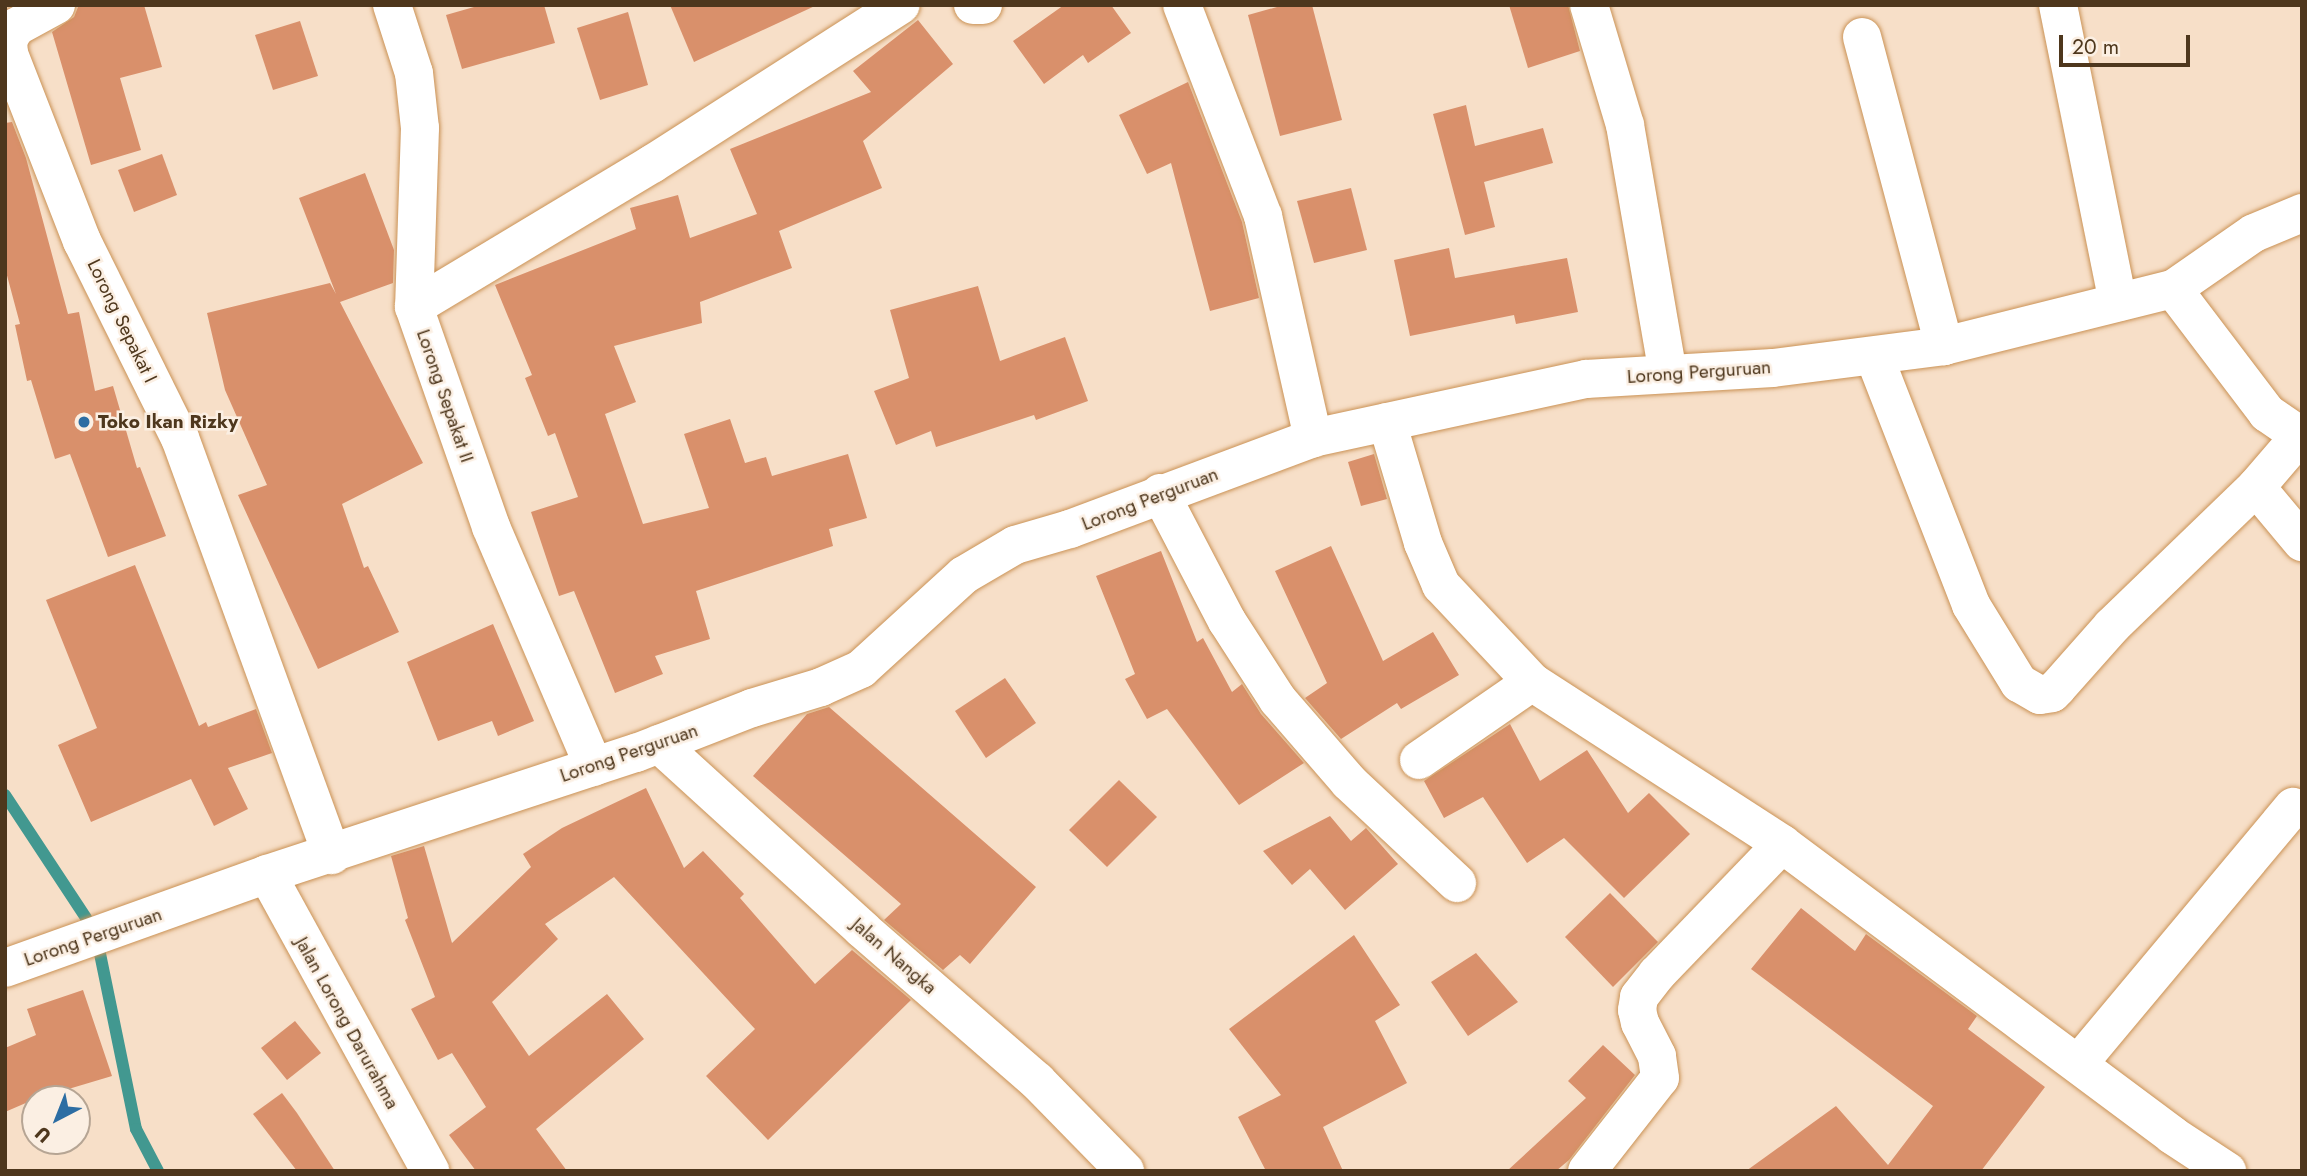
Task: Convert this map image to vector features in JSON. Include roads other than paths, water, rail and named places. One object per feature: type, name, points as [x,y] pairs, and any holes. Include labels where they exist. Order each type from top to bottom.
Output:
[{"type":"street","name":"Lorong Sepakat I","points":[[56,5],[16,26],[8,40],[9,54],[82,241],[180,438],[332,855]]},
{"type":"street","name":"Lorong Sepakat II","points":[[392,5],[414,73],[421,128],[414,307],[491,527],[594,767]]},
{"type":"street","points":[[414,307],[664,156],[901,5]]},
{"type":"street","points":[[973,5],[983,5]]},
{"type":"street","points":[[1182,5],[1263,216],[1313,438]]},
{"type":"street","points":[[1589,5],[1625,125],[1668,373]]},
{"type":"street","points":[[2058,5],[2118,302]]},
{"type":"street","points":[[1862,37],[1944,346]]},
{"type":"street","points":[[1874,356],[1971,605],[2019,683],[2040,695],[2052,693],[2112,626],[2256,486],[2300,437],[2267,413],[2244,387],[2173,289],[2254,233],[2302,213]]},
{"type":"street","name":"Lorong Perguruan","points":[[5,968],[267,874],[332,855],[492,798],[594,767],[751,708],[821,687],[860,669],[905,632],[929,605],[988,559],[1015,545],[1070,529],[1313,438],[1586,379],[1773,368],[1944,346],[2173,289]]},
{"type":"street","points":[[1387,422],[1423,543],[1441,585],[1532,682],[1782,845],[2079,1063],[2172,1135],[2227,1171]]},
{"type":"street","points":[[2256,486],[2302,542]]},
{"type":"street","points":[[1160,494],[1227,621],[1278,700],[1349,782],[1457,883]]},
{"type":"street","points":[[1419,760],[1532,682]]},
{"type":"street","name":"Jalan Nangka","points":[[659,744],[862,929],[1037,1081],[1125,1171]]},
{"type":"street","points":[[2079,1063],[2293,807]]},
{"type":"street","points":[[1587,1171],[1660,1078],[1657,1056],[1637,1010],[1639,998],[1657,974],[1782,845]]},
{"type":"street","name":"Jalan Lorong Darurahma","points":[[267,874],[430,1171]]},
{"type":"waterway","points":[[5,795],[86,918]]},
{"type":"waterway","points":[[98,944],[136,1129],[158,1171]]},
{"type":"place","name":"Toko Ikan Rizky","points":[[84,422]]}]
